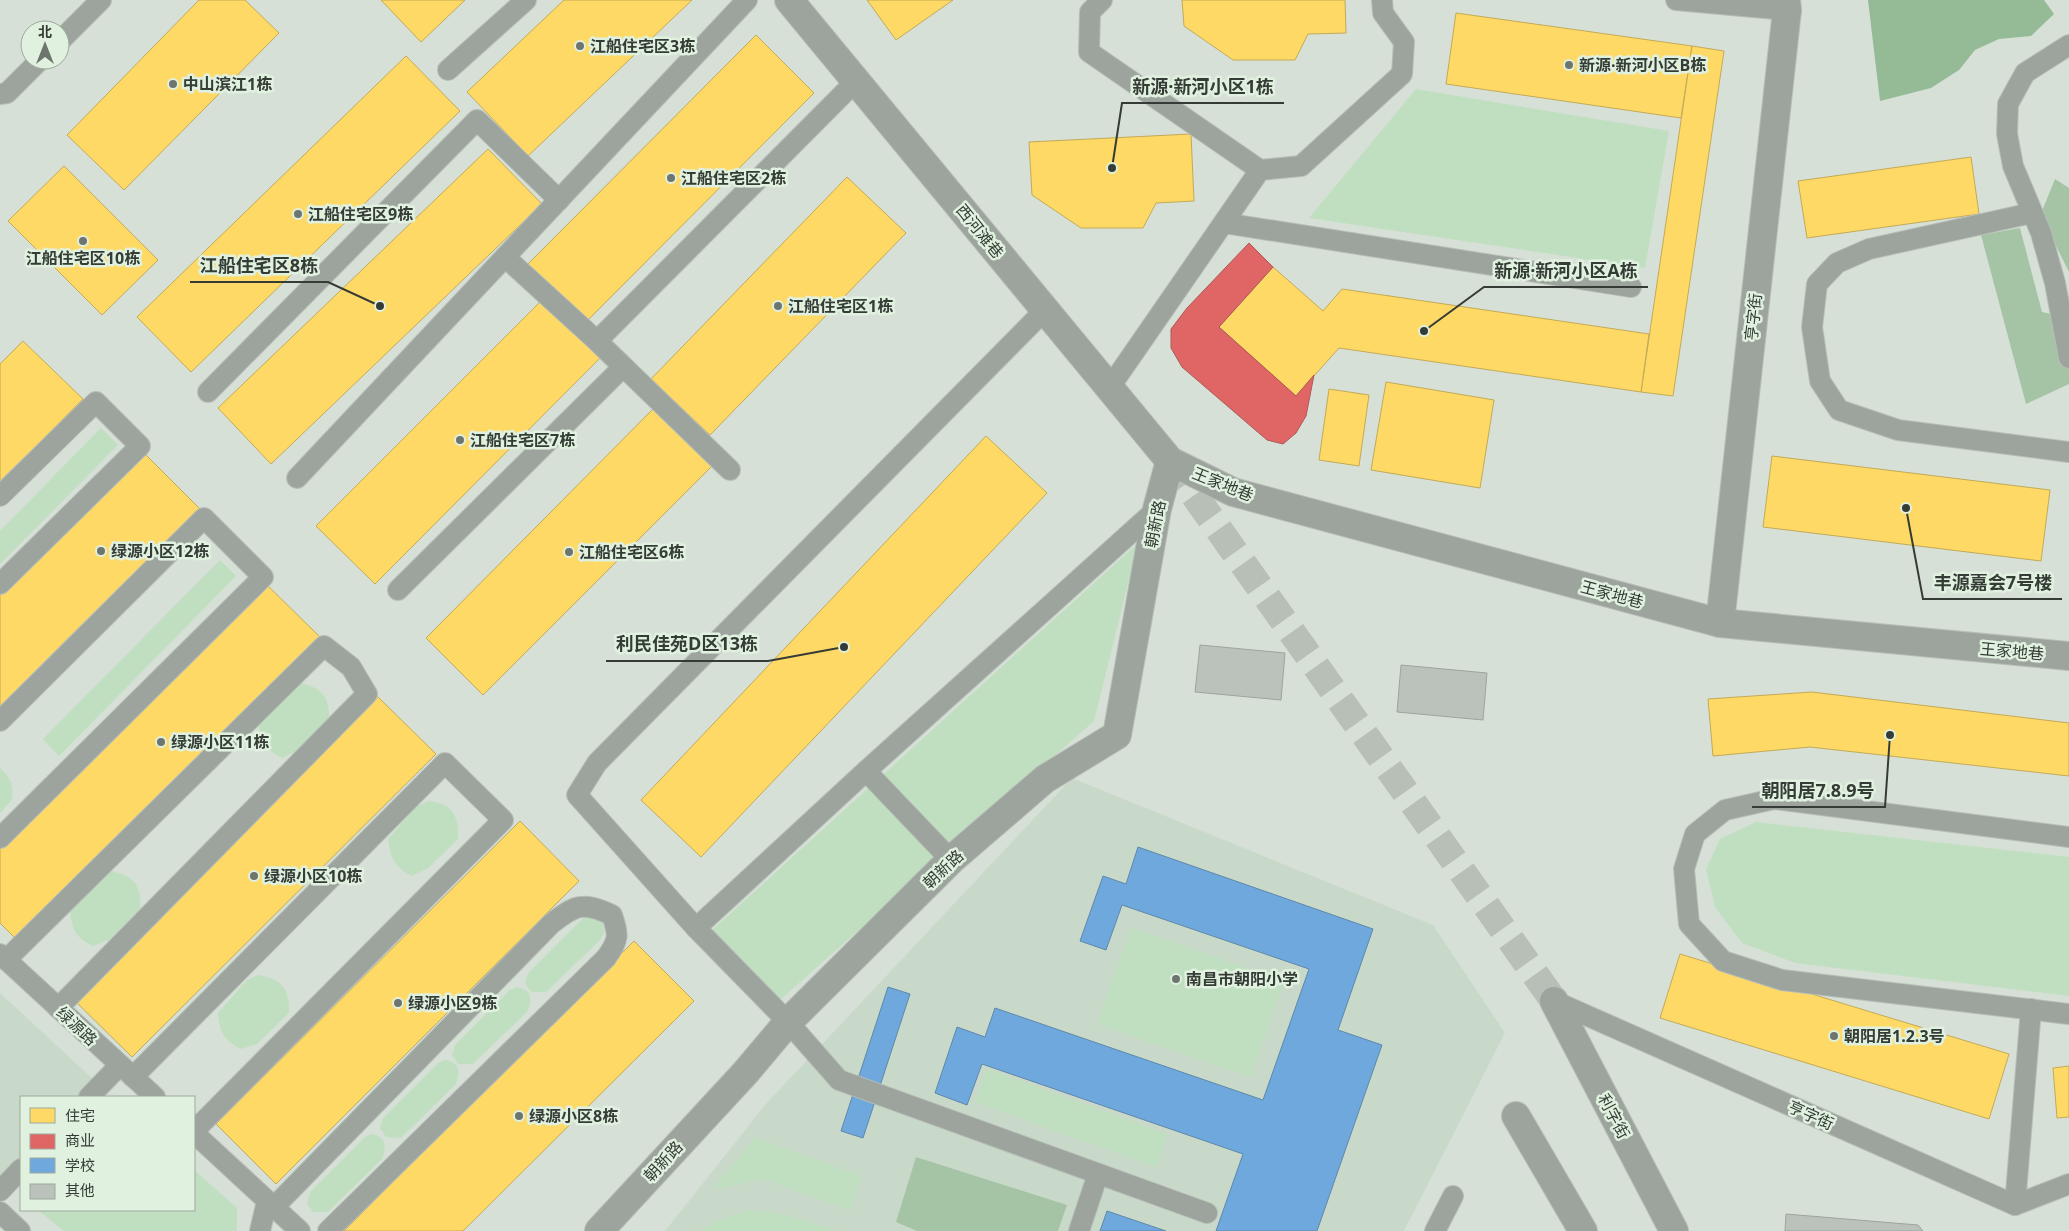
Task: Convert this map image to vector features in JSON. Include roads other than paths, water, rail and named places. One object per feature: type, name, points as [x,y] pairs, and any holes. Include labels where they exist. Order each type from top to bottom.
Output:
[{"type":"street","name":"西河滩巷","points":[[789,0],[1170,461]]},
{"type":"street","name":"亨字街","points":[[1720,623],[1786,5]]},
{"type":"street","name":"王家地巷","points":[[1170,461],[1233,492],[1720,623],[2069,650]]},
{"type":"street","name":"朝新路","points":[[599,1231],[746,1072],[788,1022],[951,860],[1046,779],[1117,735],[1157,509],[1170,461]]},
{"type":"street","name":"利字街","points":[[1554,1001],[1674,1231]]},
{"type":"street","points":[[1516,1116],[1583,1231]]},
{"type":"lane","points":[[70,31],[101,0]]},
{"type":"lane","points":[[448,70],[526,0]]},
{"type":"lane","points":[[297,478],[748,0]]},
{"type":"lane","points":[[1102,0],[1090,12],[1089,52],[1260,170],[1301,166],[1402,74],[1404,42],[1383,13],[1382,0]]},
{"type":"lane","points":[[1676,0],[1786,5]]},
{"type":"lane","points":[[2069,45],[2025,73],[2008,104],[2007,134],[2013,166],[2041,233],[2055,283],[2069,358]]},
{"type":"lane","points":[[2,95],[29,70]]},
{"type":"lane","points":[[597,341],[856,80]]},
{"type":"lane","points":[[208,392],[477,120],[559,200]]},
{"type":"lane","points":[[1110,388],[1260,170]]},
{"type":"lane","points":[[2032,212],[1869,249],[1837,263],[1817,284],[1812,328],[1820,381],[1839,410],[1898,430],[2069,452]]},
{"type":"lane","points":[[1224,223],[1631,287]]},
{"type":"lane","points":[[505,257],[597,341],[730,470]]},
{"type":"lane","points":[[1045,310],[597,763],[577,795],[696,928],[788,1022],[839,1080],[1207,1214]]},
{"type":"lane","points":[[398,590],[623,367]]},
{"type":"lane","points":[[0,496],[96,402],[140,446],[0,584]]},
{"type":"lane","points":[[696,928],[866,771],[1157,509]]},
{"type":"lane","points":[[0,721],[204,518],[263,577],[0,838]]},
{"type":"lane","points":[[3,957],[324,646],[351,667],[367,694],[58,1008]]},
{"type":"lane","points":[[90,1096],[126,1071],[445,763],[503,820],[195,1131]]},
{"type":"lane","points":[[866,771],[951,860]]},
{"type":"lane","points":[[2069,837],[1774,799],[1725,810],[1695,834],[1684,869],[1689,924],[1723,961],[1782,980],[2069,1014]]},
{"type":"lane","points":[[260,1231],[271,1204],[551,924],[571,908],[583,906],[599,909],[612,915],[618,932],[613,948],[606,958],[328,1231]]},
{"type":"lane","name":"绿源路","points":[[3,957],[154,1096]]},
{"type":"lane","name":"亨字街","points":[[1554,1001],[2015,1205]]},
{"type":"lane","points":[[2031,1010],[2015,1205],[2069,1184]]},
{"type":"lane","points":[[195,1133],[300,1231]]},
{"type":"lane","points":[[0,1191],[20,1170]]},
{"type":"lane","points":[[1079,1231],[1098,1174]]},
{"type":"lane","points":[[1435,1231],[1453,1196]]},
{"type":"lane","points":[[0,1212],[20,1231]]},
{"type":"tunnel","points":[[1170,461],[1554,1001]]},
{"type":"place","name":"江船住宅区3栋","points":[[580,46]]},
{"type":"place","name":"新源·新河小区B栋","points":[[1569,65]]},
{"type":"place","name":"中山滨江1栋","points":[[173,84]]},
{"type":"place","name":"新源·新河小区1栋","points":[[1112,168]]},
{"type":"place","name":"江船住宅区2栋","points":[[671,178]]},
{"type":"place","name":"江船住宅区9栋","points":[[298,214]]},
{"type":"place","name":"江船住宅区10栋","points":[[83,241]]},
{"type":"place","name":"江船住宅区8栋","points":[[380,306]]},
{"type":"place","name":"江船住宅区1栋","points":[[778,306]]},
{"type":"place","name":"新源·新河小区A栋","points":[[1424,331]]},
{"type":"place","name":"江船住宅区7栋","points":[[460,440]]},
{"type":"place","name":"丰源嘉会7号楼","points":[[1906,508]]},
{"type":"place","name":"绿源小区12栋","points":[[101,551]]},
{"type":"place","name":"江船住宅区6栋","points":[[569,552]]},
{"type":"place","name":"利民佳苑D区13栋","points":[[844,647]]},
{"type":"place","name":"朝阳居7.8.9号","points":[[1890,735]]},
{"type":"place","name":"绿源小区11栋","points":[[161,742]]},
{"type":"place","name":"绿源小区10栋","points":[[254,876]]},
{"type":"place","name":"南昌市朝阳小学","points":[[1176,979]]},
{"type":"place","name":"绿源小区9栋","points":[[398,1003]]},
{"type":"place","name":"朝阳居1.2.3号","points":[[1834,1036]]},
{"type":"place","name":"绿源小区8栋","points":[[519,1116]]}]
